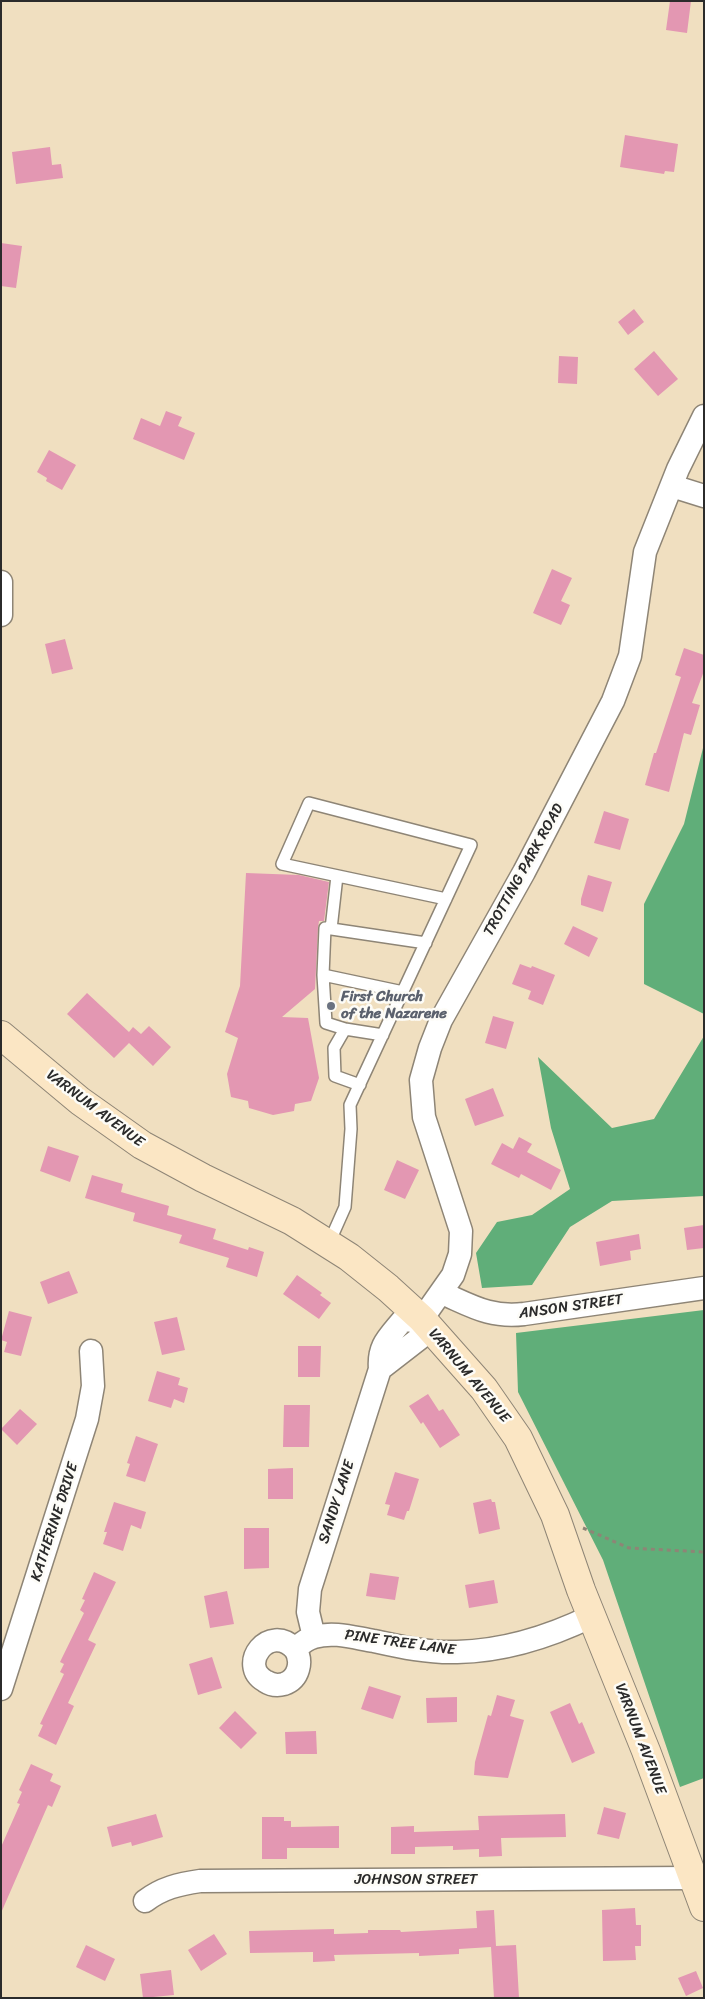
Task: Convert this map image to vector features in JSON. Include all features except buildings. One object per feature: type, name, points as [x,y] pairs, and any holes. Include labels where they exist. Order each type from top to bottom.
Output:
[{"type":"main road","name":"VARNUM AVENUE","points":[[1,1035],[80,1102],[142,1145],[203,1178],[292,1221],[329,1243],[382,1282],[422,1319],[464,1365],[503,1414],[532,1464],[555,1515],[704,1907]]},
{"type":"street","name":"TROTTING PARK ROAD","points":[[422,1319],[454,1275],[458,1261],[461,1231],[424,1117],[422,1080],[430,1048],[441,1020],[524,872],[613,700],[630,656],[645,552],[704,416]]},
{"type":"street","points":[[672,486],[704,496]]},
{"type":"street","points":[[1,582],[1,615]]},
{"type":"street","name":"ANSON STREET","points":[[442,1293],[484,1311],[502,1315],[524,1314],[704,1288]]},
{"type":"street","name":"SANDY LANE","points":[[314,1637],[308,1612],[310,1588],[380,1369],[420,1338],[422,1319]]},
{"type":"street","name":"KATHERINE DRIVE","points":[[1,1689],[87,1419],[93,1386],[91,1351]]},
{"type":"street","name":"PINE TREE LANE","points":[[294,1649],[304,1641],[314,1637],[340,1635],[424,1650],[471,1651],[520,1644],[567,1628],[592,1616]]},
{"type":"street","name":"JOHNSON STREET","points":[[145,1901],[156,1892],[174,1885],[200,1881],[692,1878]]},
{"type":"lane","points":[[329,1243],[345,1207],[351,1129],[350,1105],[360,1085],[471,845],[309,803],[282,864],[446,899]]},
{"type":"lane","points":[[331,929],[337,876]]},
{"type":"lane","points":[[383,1035],[345,1029],[326,1022],[323,975],[325,928],[426,943]]},
{"type":"lane","points":[[323,975],[403,992]]},
{"type":"lane","points":[[345,1029],[334,1048],[335,1076],[360,1085]]},
{"type":"path","points":[[555,1515],[629,1548],[704,1552]]},
{"type":"green space","points":[[704,744],[704,1014],[644,984],[644,904],[684,824]]},
{"type":"green space","points":[[704,1036],[704,1196],[612,1201],[570,1227],[532,1285],[482,1288],[476,1253],[497,1222],[532,1215],[570,1189],[551,1128],[538,1057],[612,1128],[654,1119]]},
{"type":"green space","points":[[704,1310],[704,1778],[680,1787],[603,1560],[518,1392],[516,1333]]},
{"type":"place","name":"First Church of the Nazarene","points":[[331,1006]]}]
